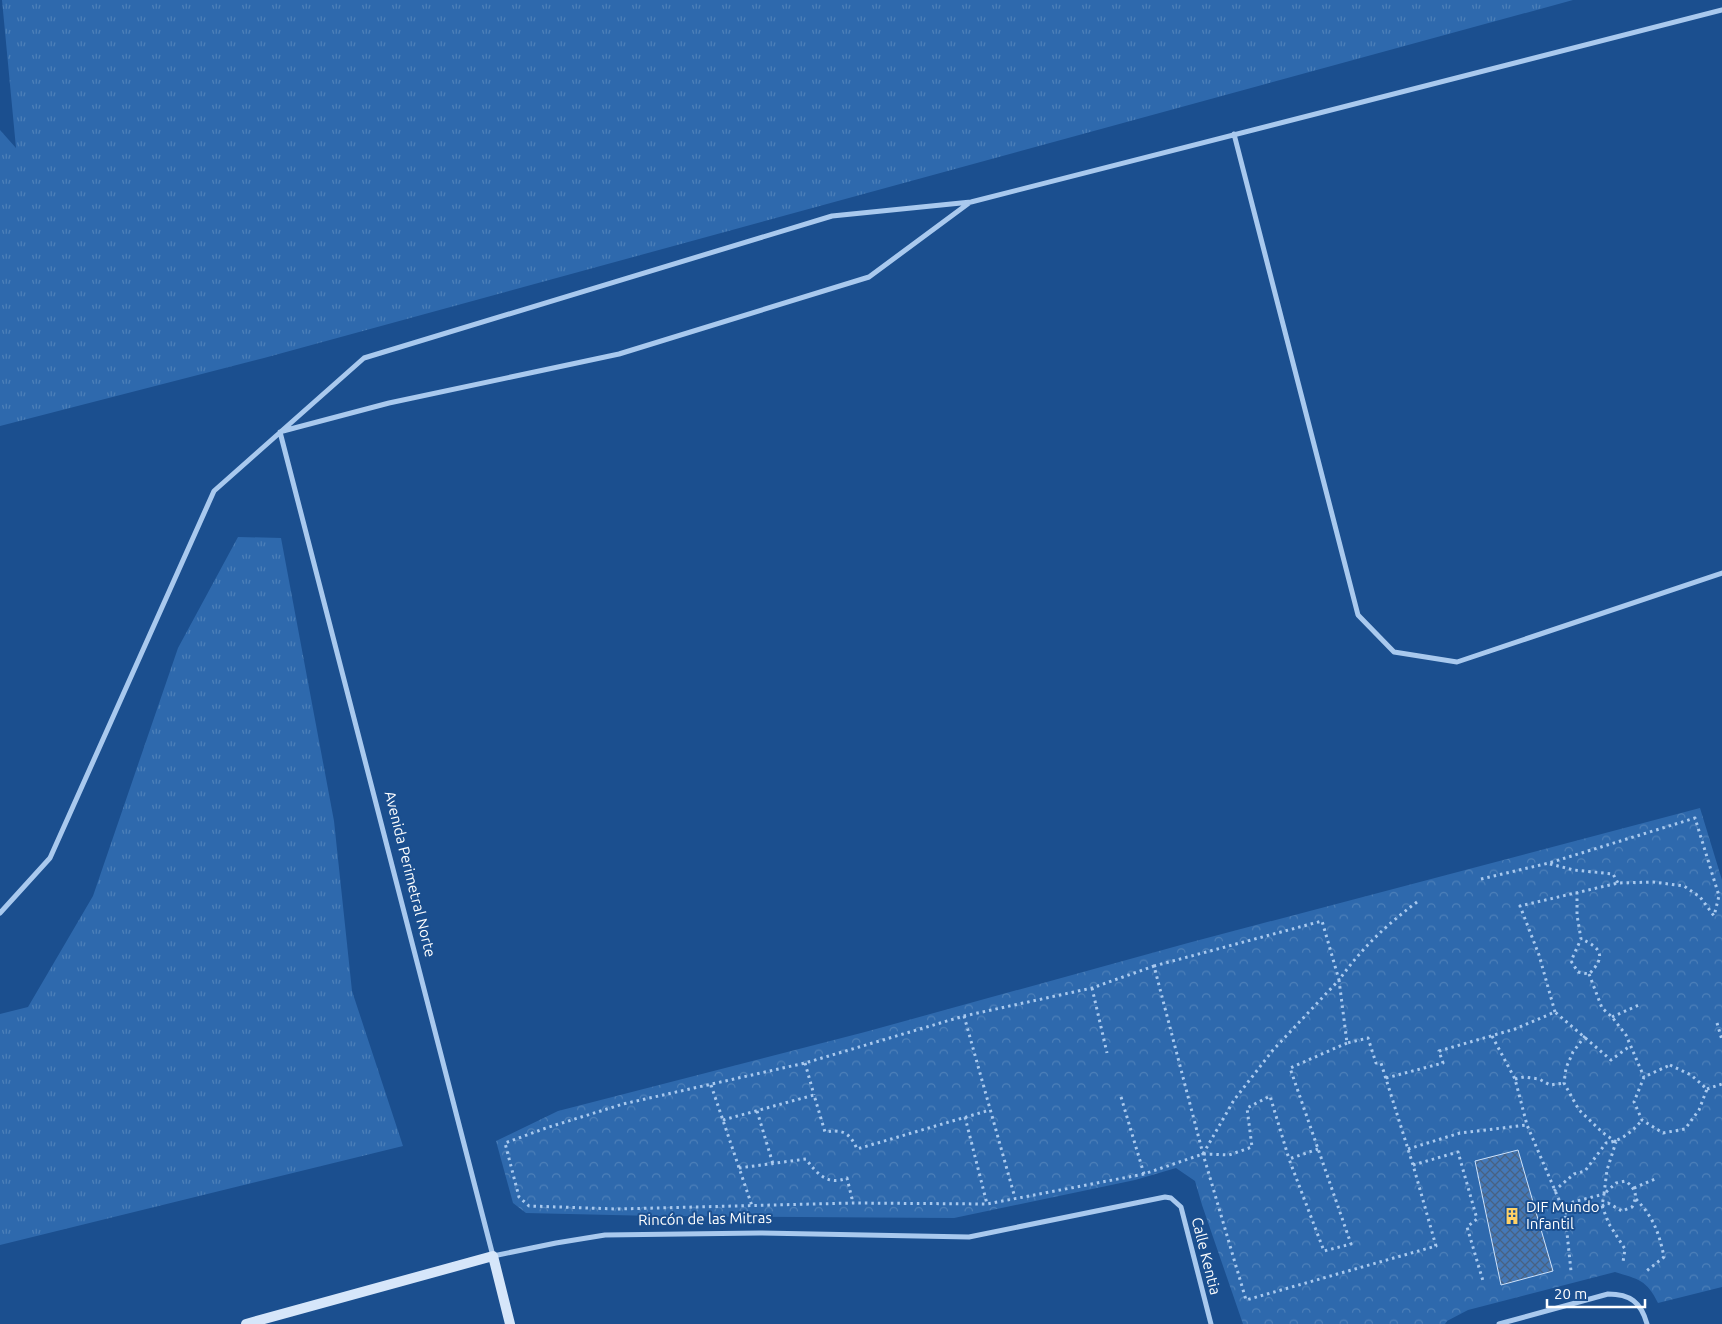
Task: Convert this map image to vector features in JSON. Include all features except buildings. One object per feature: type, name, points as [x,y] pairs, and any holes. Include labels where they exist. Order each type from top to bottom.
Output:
[{"type":"street","points":[[0,913],[50,858],[214,491],[364,358],[832,216],[971,202],[1722,10]]},
{"type":"street","points":[[1234,134],[1358,615],[1394,652],[1457,662],[1722,573]]},
{"type":"street","points":[[280,432],[389,403],[619,354],[869,277],[971,202]]},
{"type":"street","name":"Avenida Perimetral Norte","points":[[280,432],[510,1324]]},
{"type":"street","name":"Rincón de las Mitras","points":[[246,1324],[493,1256],[605,1235],[760,1233],[969,1237],[1165,1197],[1171,1198]]},
{"type":"street","name":"Calle Kentia","points":[[1171,1198],[1181,1208],[1211,1324]]},
{"type":"street","points":[[1499,1324],[1608,1294],[1623,1294],[1636,1302],[1645,1316],[1647,1324]]},
{"type":"path","points":[[1481,879],[1548,863],[1695,818],[1719,896],[1714,916],[1700,897],[1684,886],[1653,882],[1618,883],[1520,906],[1539,955],[1555,1012],[1611,1060],[1630,1046]]},
{"type":"path","points":[[1548,863],[1574,870],[1613,874],[1618,883]]},
{"type":"path","points":[[1577,892],[1577,915],[1581,938],[1571,961],[1578,972],[1589,974]]},
{"type":"path","points":[[1203,1154],[1234,1100],[1273,1050],[1339,980],[1355,958],[1386,925],[1416,902]]},
{"type":"path","points":[[1154,966],[1203,1154],[1246,1300],[1436,1246],[1386,1078],[1381,1064],[1376,1063],[1368,1038],[1347,1043],[1290,1068],[1351,1244],[1324,1251],[1289,1159],[1270,1096],[1247,1108],[1252,1147],[1229,1156],[1203,1154],[1144,1174],[987,1204],[853,1203],[617,1209],[529,1206],[519,1198],[505,1143],[546,1128],[623,1104],[805,1063],[964,1016],[1092,988],[1154,966],[1322,921],[1339,980],[1347,1043]]},
{"type":"path","points":[[1581,938],[1594,944],[1600,955],[1598,965],[1589,974]]},
{"type":"path","points":[[1589,974],[1602,1008],[1626,1035],[1644,1078]]},
{"type":"path","points":[[1092,988],[1107,1053]]},
{"type":"path","points":[[1612,1017],[1641,1004]]},
{"type":"path","points":[[1386,1078],[1443,1063],[1439,1051],[1515,1029],[1555,1012]]},
{"type":"path","points":[[964,1016],[1014,1198]]},
{"type":"path","points":[[1717,1023],[1722,1040]]},
{"type":"path","points":[[1492,1036],[1515,1079],[1527,1125],[1565,1214],[1571,1271]]},
{"type":"path","points":[[1585,1036],[1573,1052],[1566,1068],[1564,1083],[1578,1110],[1616,1142]]},
{"type":"path","points":[[805,1063],[825,1132],[835,1130],[844,1132],[853,1140],[857,1149],[990,1110]]},
{"type":"path","points":[[1670,1065],[1691,1075],[1707,1089],[1699,1110],[1685,1129],[1663,1133],[1642,1120],[1634,1102],[1644,1078],[1670,1065]]},
{"type":"path","points":[[1515,1079],[1524,1077],[1539,1079],[1550,1085],[1564,1083]]},
{"type":"path","points":[[1707,1089],[1722,1084]]},
{"type":"path","points":[[711,1085],[752,1206]]},
{"type":"path","points":[[723,1120],[814,1095]]},
{"type":"path","points":[[1121,1097],[1144,1174]]},
{"type":"path","points":[[757,1111],[773,1164]]},
{"type":"path","points":[[965,1117],[987,1204]]},
{"type":"path","points":[[1554,1191],[1574,1174],[1585,1171],[1606,1143],[1616,1142],[1635,1128],[1642,1120]]},
{"type":"path","points":[[1408,1149],[1460,1133],[1527,1125]]},
{"type":"path","points":[[1616,1142],[1607,1170],[1602,1206],[1609,1224],[1625,1249],[1623,1262]]},
{"type":"path","points":[[1289,1159],[1318,1149]]},
{"type":"path","points":[[1413,1165],[1458,1152],[1477,1219],[1467,1227],[1483,1281]]},
{"type":"path","points":[[739,1168],[806,1159],[816,1173],[829,1181],[841,1181],[847,1178],[853,1203]]},
{"type":"path","points":[[1634,1188],[1655,1179]]},
{"type":"path","points":[[1565,1214],[1573,1202],[1604,1194],[1616,1183],[1626,1181],[1634,1188],[1636,1199],[1649,1213],[1660,1238],[1664,1257],[1644,1273]]},
{"type":"path","points":[[1602,1206],[1608,1203],[1622,1211],[1632,1207],[1636,1199]]},
{"type":"green space","points":[[2,0],[1573,0],[264,358],[0,426],[0,130],[16,148]]},
{"type":"green space","points":[[238,537],[281,538],[334,821],[352,991],[403,1146],[0,1245],[0,1014],[28,1007],[93,896],[178,648]]},
{"type":"green space","points":[[1700,808],[1722,880],[1722,1287],[1658,1303],[1646,1285],[1615,1272],[1468,1310],[1447,1321],[1445,1324],[1243,1324],[1195,1181],[1176,1168],[1135,1180],[954,1218],[526,1213],[513,1203],[496,1141],[558,1111],[865,1032],[1188,943]]},
{"type":"place","name":"DIF Mundo Infantil","points":[[1512,1216]]}]
